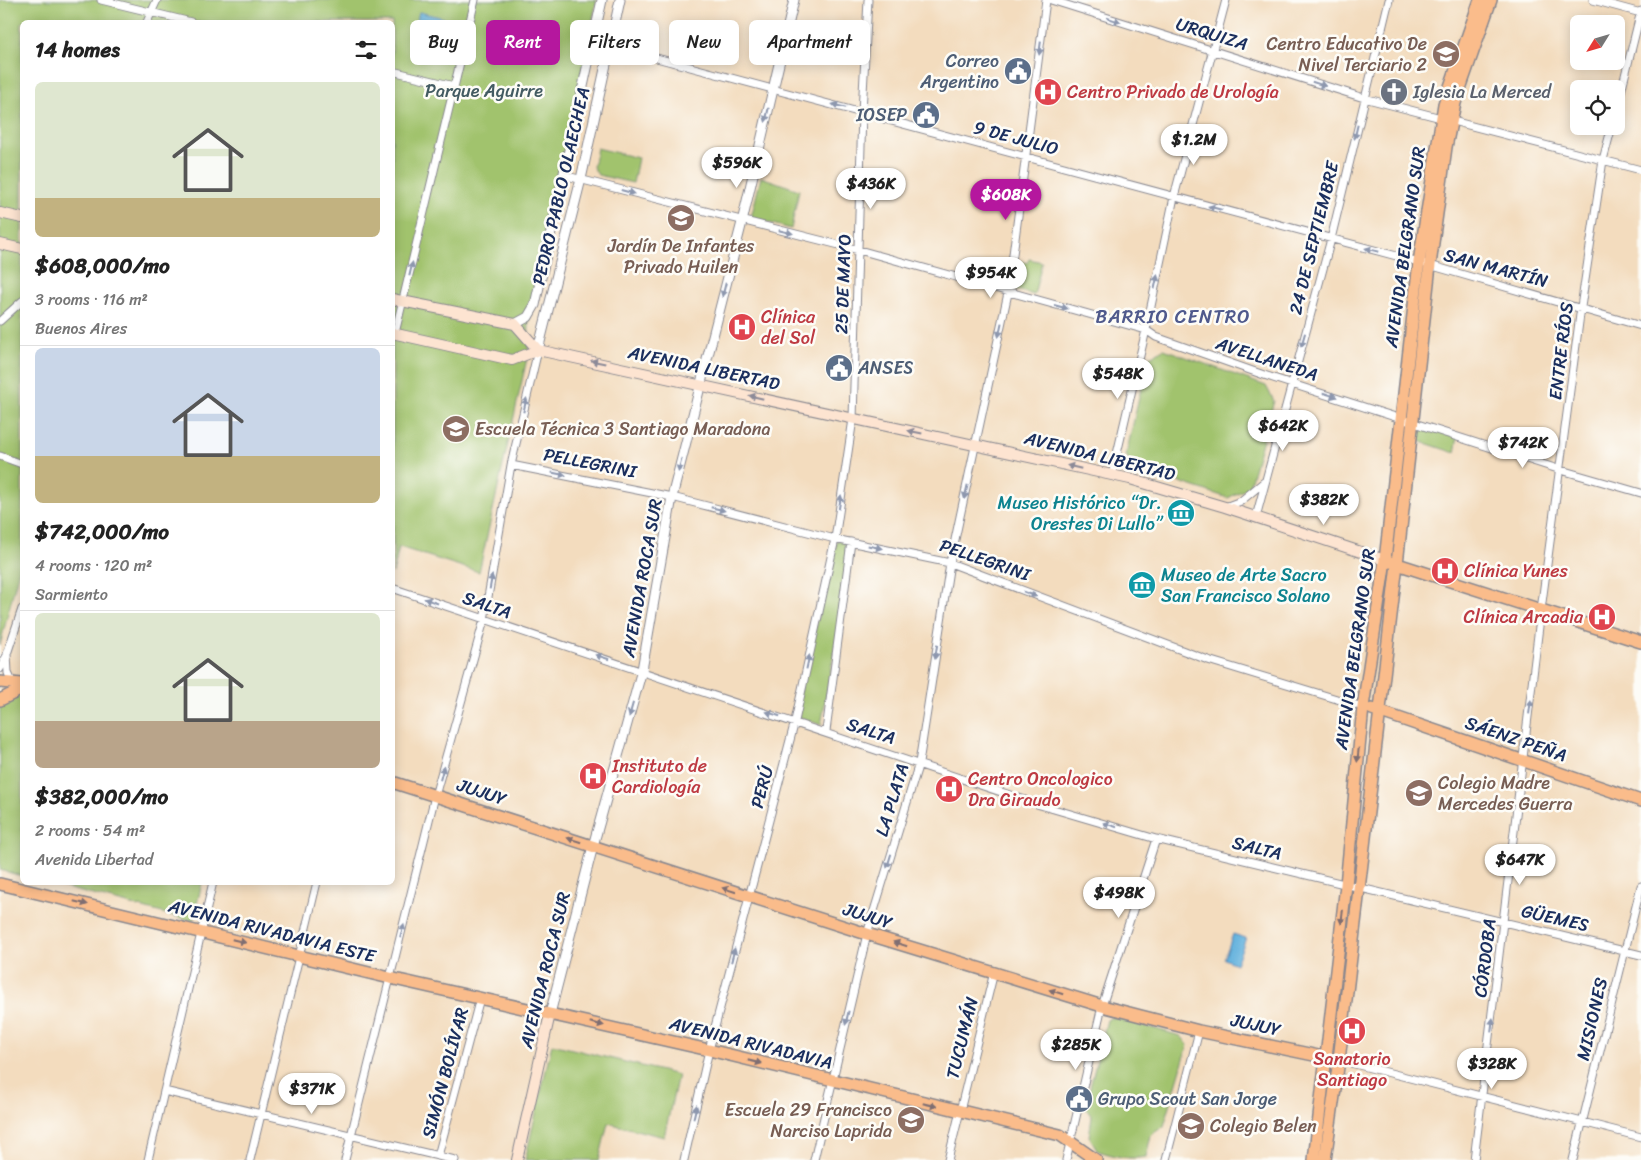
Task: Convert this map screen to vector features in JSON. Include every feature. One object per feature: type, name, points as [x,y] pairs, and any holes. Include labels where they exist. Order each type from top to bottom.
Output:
[{"type":"main road","name":"AVENIDA BELGRANO SUR","points":[[1314,1160],[1346,885],[1363,707],[1385,560],[1401,417],[1446,120],[1480,0]]},
{"type":"main road","name":"AVENIDA BELGRANO SUR","points":[[1446,120],[1491,0]]},
{"type":"main road","points":[[0,213],[20,218]]},
{"type":"main road","points":[[0,244],[20,249]]},
{"type":"main road","name":"AVENIDA BELGRANO SUR","points":[[1325,1160],[1339,1060],[1413,421],[1425,264]]},
{"type":"main road","points":[[395,300],[514,324],[538,350],[512,360],[395,333]]},
{"type":"main road","name":"AVENIDA LIBERTAD","points":[[538,350],[1112,475],[1225,507],[1641,642]]},
{"type":"main road","points":[[0,682],[18,687]]},
{"type":"main road","points":[[0,700],[18,687]]},
{"type":"main road","name":"PELLEGRINI","points":[[1363,707],[1379,711]]},
{"type":"main road","name":"SÁENZ PEÑA","points":[[1379,711],[1641,801]]},
{"type":"main road","name":"JUJUY","points":[[395,783],[867,934],[1102,1006],[1199,1031],[1339,1060]]},
{"type":"main road","name":"AVENIDA RIVADAVIA ESTE","points":[[0,884],[390,978]]},
{"type":"main road","name":"AVENIDA RIVADAVIA","points":[[390,978],[709,1050],[833,1082],[1060,1135],[1096,1160]]},
{"type":"main road","name":"AVENIDA ROCA SUR","points":[[517,1160],[550,1014]]},
{"type":"street","points":[[100,0],[182,20]]},
{"type":"street","points":[[148,20],[156,0]]},
{"type":"street","points":[[395,330],[404,301],[475,0]]},
{"type":"street","name":"PEDRO PABLO OLAECHEA","points":[[598,20],[602,0]]},
{"type":"street","name":"PEDRO PABLO OLAECHEA","points":[[615,20],[620,0]]},
{"type":"street","name":"AVENIDA ROCA SUR","points":[[550,1014],[593,846],[642,670],[672,497],[742,222],[794,0]]},
{"type":"street","name":"25 DE MAYO","points":[[853,419],[862,112],[868,0]]},
{"type":"street","name":"LA PLATA","points":[[814,1160],[867,934],[919,763],[950,563],[977,445],[1008,293],[1046,0]]},
{"type":"street","name":"URQUIZA","points":[[1051,0],[1364,98],[1641,170]]},
{"type":"street","points":[[1112,475],[1146,330],[1174,196],[1226,0]]},
{"type":"street","name":"24 DE SEPTIEMBRE","points":[[1256,517],[1331,239],[1388,0]]},
{"type":"street","points":[[1593,0],[1641,12],[1624,80]]},
{"type":"street","name":"9 DE JULIO","points":[[659,59],[1425,264]]},
{"type":"street","name":"PEDRO PABLO OLAECHEA","points":[[514,324],[528,317],[534,305],[588,65]]},
{"type":"street","name":"PEDRO PABLO OLAECHEA","points":[[538,350],[581,179],[605,65]]},
{"type":"street","points":[[395,72],[454,86]]},
{"type":"street","name":"ENTRE RÍOS","points":[[1541,610],[1561,470],[1581,307],[1603,160],[1610,135]]},
{"type":"street","name":"AVELLANEDA","points":[[563,175],[742,222],[859,250],[1146,330],[1156,337],[1291,383],[1561,470],[1641,493]]},
{"type":"street","name":"SAN MARTÍN","points":[[1425,264],[1581,307],[1641,326]]},
{"type":"street","points":[[0,321],[20,303]]},
{"type":"street","points":[[345,1160],[435,796],[484,620],[511,465],[538,350]]},
{"type":"street","name":"PERÚ","points":[[684,1160],[709,1050],[795,721],[835,538],[853,419]]},
{"type":"street","points":[[0,456],[20,463]]},
{"type":"street","name":"PELLEGRINI","points":[[511,465],[672,497],[851,542],[950,563],[1208,660],[1363,707]]},
{"type":"street","points":[[1225,507],[1241,501],[1264,482]]},
{"type":"street","points":[[826,731],[851,542]]},
{"type":"street","name":"SALTA","points":[[395,589],[484,620],[826,731],[1040,804],[1156,840],[1346,885]]},
{"type":"street","name":"CÓRDOBA","points":[[1474,1160],[1505,922],[1541,610]]},
{"type":"street","points":[[0,669],[20,615]]},
{"type":"street","points":[[7,654],[8,673],[18,687]]},
{"type":"street","points":[[1066,1160],[1102,1006],[1156,840]]},
{"type":"street","points":[[148,1160],[212,885]]},
{"type":"street","points":[[250,1160],[316,885]]},
{"type":"street","name":"GÜEMES","points":[[1346,885],[1641,955]]},
{"type":"street","name":"MISIONES","points":[[1573,1160],[1641,886]]},
{"type":"street","name":"TUCUMÁN","points":[[948,1160],[994,972]]},
{"type":"street","name":"SIMÓN BOLÍVAR","points":[[438,1156],[480,998]]},
{"type":"street","points":[[1166,1160],[1199,1031]]},
{"type":"street","points":[[1339,1060],[1482,1099],[1641,1137]]},
{"type":"street","points":[[164,1091],[455,1160]]},
{"type":"green space","name":"Parque Aguirre","points":[[0,0],[597,0],[593,20],[570,20],[570,65],[583,65],[529,322],[528,354],[479,572],[399,547],[395,564],[395,20],[20,20],[20,566],[0,645]]},
{"type":"green space","points":[[597,148],[638,158],[633,183],[598,175],[593,167]]},
{"type":"green space","points":[[761,177],[799,190],[791,229],[751,218]]},
{"type":"green space","points":[[1029,259],[1042,262],[1034,295],[1014,289],[1019,261],[1027,263]]},
{"type":"green space","points":[[1164,349],[1266,386],[1274,401],[1249,487],[1228,498],[1134,467],[1126,455],[1148,358]]},
{"type":"green space","points":[[1417,423],[1458,436],[1455,453],[1416,440]]},
{"type":"green space","points":[[837,540],[853,545],[821,725],[794,715]]},
{"type":"green space","points":[[20,696],[20,875],[0,870],[0,708],[13,698]]},
{"type":"green space","points":[[55,885],[202,885],[193,921]]},
{"type":"green space","points":[[1112,1017],[1181,1036],[1188,1045],[1164,1126],[1151,1135],[1146,1157],[1127,1158],[1098,1151],[1089,1136],[1092,1117],[1085,1107],[1107,1020]]},
{"type":"green space","points":[[552,1044],[678,1075],[664,1137],[608,1123],[599,1160],[525,1160]]},
{"type":"water","points":[[419,12],[444,18],[444,20],[417,20]]},
{"type":"water","points":[[1233,934],[1246,938],[1236,964],[1224,959]]},
{"type":"place","name":"Centro Educativo De Nivel Terciario 2","points":[[1446,54]]},
{"type":"place","name":"Correo Argentino","points":[[1018,71]]},
{"type":"place","name":"Centro Privado de Urología","points":[[1048,92]]},
{"type":"place","name":"Iglesia La Merced","points":[[1394,92]]},
{"type":"place","name":"IOSEP","points":[[926,115]]},
{"type":"place","name":"Jardín De Infantes Privado Huilen","points":[[681,218]]},
{"type":"place","name":"Clínica del Sol","points":[[742,327]]},
{"type":"place","name":"ANSES","points":[[839,368]]},
{"type":"place","name":"Escuela Técnica 3 Santiago Maradona","points":[[456,429]]},
{"type":"place","name":"Museo Histórico “Dr. Orestes Di Lullo”","points":[[1181,513]]},
{"type":"place","name":"Clínica Yunes","points":[[1445,571]]},
{"type":"place","name":"Museo de Arte Sacro San Francisco Solano","points":[[1142,585]]},
{"type":"place","name":"Clínica Arcadia","points":[[1602,617]]},
{"type":"place","name":"Instituto de Cardiología","points":[[593,776]]},
{"type":"place","name":"Centro Oncologico Dra Giraudo","points":[[949,789]]},
{"type":"place","name":"Colegio Madre Mercedes Guerra","points":[[1419,793]]},
{"type":"place","name":"Sanatorio Santiago","points":[[1352,1031]]},
{"type":"place","name":"Grupo Scout San Jorge","points":[[1079,1099]]},
{"type":"place","name":"Escuela 29 Francisco Narciso Laprida","points":[[911,1120]]},
{"type":"place","name":"Colegio Belen","points":[[1191,1126]]},
{"type":"district","name":"BARRIO CENTRO","points":[[1173,316]]}]
